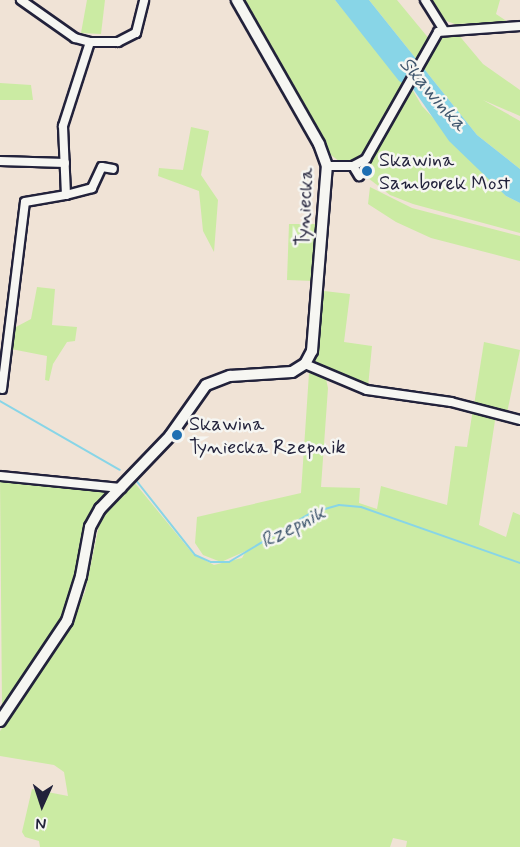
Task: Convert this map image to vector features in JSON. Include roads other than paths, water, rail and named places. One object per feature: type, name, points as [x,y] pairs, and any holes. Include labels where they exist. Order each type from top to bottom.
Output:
[{"type":"street","points":[[21,0],[75,38],[90,42],[118,42],[136,33],[144,0]]},
{"type":"street","name":"Tyniecka","points":[[237,0],[319,144],[327,166],[314,336],[305,364]]},
{"type":"street","points":[[425,0],[440,31]]},
{"type":"street","points":[[440,31],[520,26]]},
{"type":"street","points":[[327,166],[353,166],[366,159],[440,31]]},
{"type":"street","points":[[66,195],[63,126],[90,42]]},
{"type":"street","points":[[0,161],[65,162]]},
{"type":"street","points":[[353,166],[358,176]]},
{"type":"street","points":[[2,389],[25,202],[92,188],[102,167],[113,170]]},
{"type":"street","points":[[0,721],[67,621],[93,519],[170,436],[206,385],[230,376],[292,372],[305,364],[367,390],[451,402],[520,420]]},
{"type":"street","points":[[0,476],[127,481]]},
{"type":"water","name":"Skawinka","points":[[335,0],[369,0],[477,135],[520,169],[520,203],[506,196],[449,141],[413,89],[399,81]]},
{"type":"waterway","name":"Rzepnik","points":[[0,401],[120,470]]},
{"type":"waterway","name":"Rzepnik","points":[[135,479],[195,555],[211,562],[229,562],[311,513],[339,505],[361,507],[520,563]]},
{"type":"place","name":"Skawina Samborek Most","points":[[367,171]]},
{"type":"place","name":"Skawina Tyniecka Rzepnik","points":[[177,435]]}]
